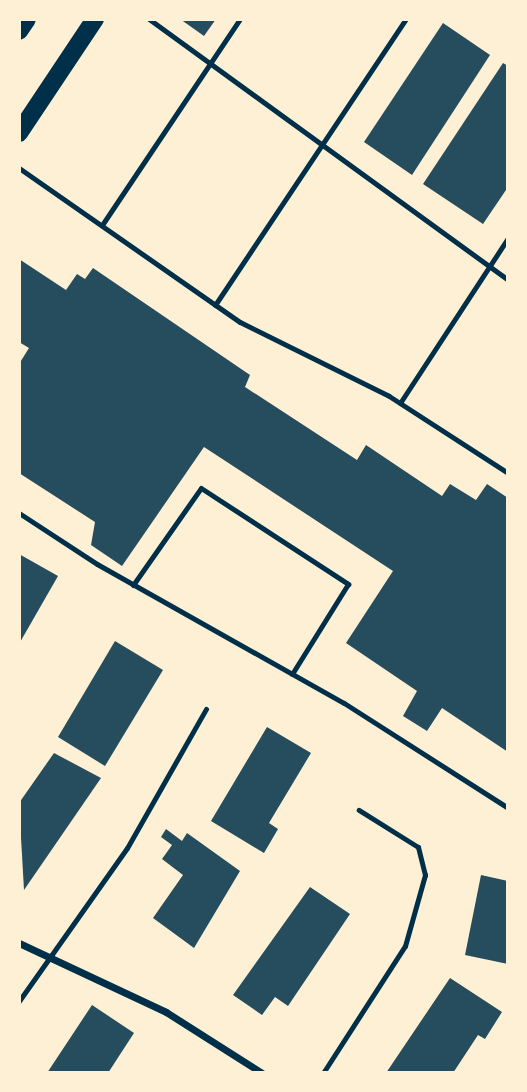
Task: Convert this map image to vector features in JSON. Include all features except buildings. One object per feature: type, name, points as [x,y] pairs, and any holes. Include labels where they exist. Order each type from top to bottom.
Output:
[{"type":"main road","points":[[19,30],[26,19]]},
{"type":"main road","points":[[19,132],[95,19]]},
{"type":"street","points":[[19,943],[166,1012],[262,1073]]},
{"type":"lane","points":[[149,19],[320,148],[508,280]]},
{"type":"lane","points":[[102,225],[240,19]]},
{"type":"lane","points":[[215,305],[406,19]]},
{"type":"lane","points":[[19,168],[215,305],[400,403],[508,473]]},
{"type":"lane","points":[[400,403],[508,238]]},
{"type":"lane","points":[[133,585],[201,488],[348,584],[292,674]]},
{"type":"lane","points":[[19,513],[133,585],[292,674],[508,808]]},
{"type":"lane","points":[[19,1001],[127,848],[206,709]]},
{"type":"lane","points":[[323,1073],[405,946],[425,875],[418,847],[359,810]]}]
